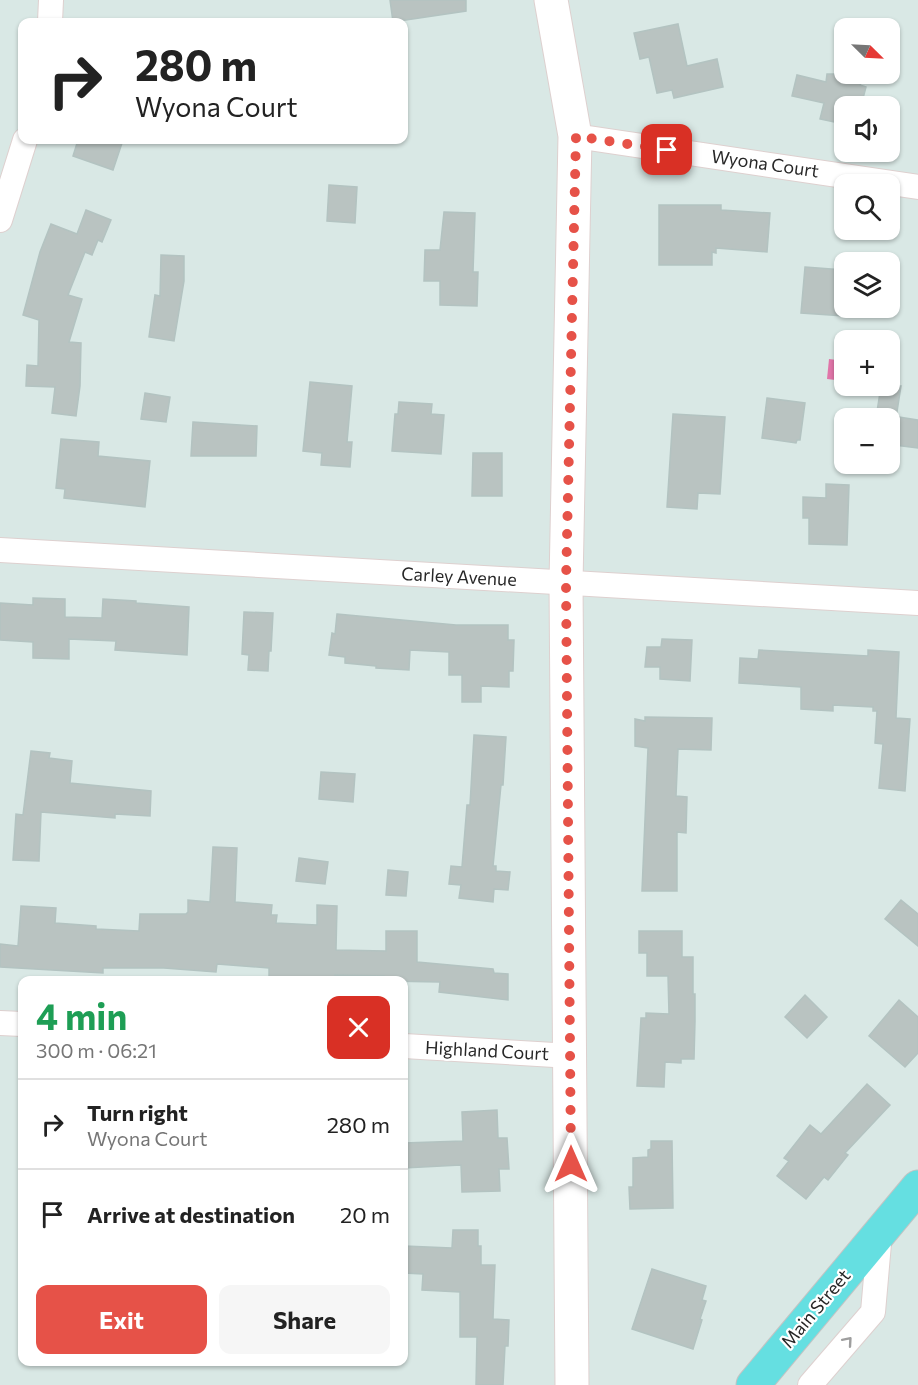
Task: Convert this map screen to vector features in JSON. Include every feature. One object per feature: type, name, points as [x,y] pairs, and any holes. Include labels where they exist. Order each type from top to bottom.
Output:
[{"type":"main road","points":[[551,0],[576,136],[566,583],[572,1385]]},
{"type":"main road","name":"Main Street","points":[[753,1385],[918,1187]]},
{"type":"street","points":[[50,18],[51,0]]},
{"type":"street","name":"Wyona Court","points":[[576,136],[918,187]]},
{"type":"street","points":[[0,220],[24,144]]},
{"type":"street","name":"Carley Avenue","points":[[0,550],[918,603]]},
{"type":"street","points":[[0,1023],[18,1024]]},
{"type":"street","name":"Highland Court","points":[[408,1046],[570,1056]]},
{"type":"street","name":"Main Street","points":[[810,1385],[873,1312],[880,1232]]},
{"type":"shaded area","points":[[829,359],[834,360],[834,380],[827,379]]},
{"type":"building","points":[[390,0],[466,0],[466,11],[408,20],[392,18]]},
{"type":"building","points":[[678,24],[687,66],[717,59],[723,87],[674,98],[672,90],[657,93],[649,57],[640,59],[634,33]]},
{"type":"building","points":[[827,74],[834,74],[834,84],[860,84],[866,87],[864,96],[834,96],[834,122],[820,119],[824,103],[792,96],[797,75],[826,82]]},
{"type":"building","points":[[77,144],[122,144],[113,170],[73,156]]},
{"type":"building","points":[[329,185],[357,187],[355,223],[327,221]]},
{"type":"building","points":[[659,205],[721,205],[721,210],[770,213],[767,252],[716,248],[716,253],[712,252],[712,265],[659,265]]},
{"type":"building","points":[[86,210],[111,220],[102,242],[98,240],[92,255],[85,252],[68,295],[82,299],[69,342],[81,343],[80,386],[76,416],[52,413],[55,387],[26,386],[27,365],[38,366],[39,320],[23,315],[40,252],[51,224],[77,234]]},
{"type":"building","points":[[444,212],[475,213],[473,272],[478,272],[477,306],[440,305],[440,281],[424,281],[425,250],[440,250]]},
{"type":"building","points":[[161,255],[184,256],[184,281],[174,341],[149,337],[155,295],[160,296]]},
{"type":"building","points":[[805,267],[834,269],[834,315],[801,313]]},
{"type":"building","points":[[310,382],[352,386],[347,442],[352,442],[350,467],[321,465],[322,453],[303,451]]},
{"type":"building","points":[[145,393],[170,397],[166,422],[141,419]]},
{"type":"building","points":[[879,396],[899,396],[898,408],[878,408]]},
{"type":"building","points":[[767,398],[805,403],[800,440],[796,443],[762,438]]},
{"type":"building","points":[[399,402],[432,404],[431,414],[444,415],[441,454],[392,451],[395,414],[398,414]]},
{"type":"building","points":[[673,414],[725,417],[720,494],[698,493],[697,509],[667,507]]},
{"type":"building","points":[[900,417],[918,420],[918,448],[900,446]]},
{"type":"building","points":[[193,422],[257,426],[256,456],[191,456]]},
{"type":"building","points":[[61,439],[99,442],[98,456],[150,461],[145,507],[64,498],[65,489],[56,488]]},
{"type":"building","points":[[473,453],[502,453],[502,496],[472,496]]},
{"type":"building","points":[[826,484],[849,485],[847,545],[809,544],[809,518],[803,518],[803,497],[826,498]]},
{"type":"building","points":[[33,598],[65,599],[65,617],[102,618],[103,599],[189,607],[187,655],[115,650],[116,641],[69,639],[69,659],[33,658],[33,642],[0,640],[0,603],[33,605]]},
{"type":"building","points":[[244,612],[273,613],[268,671],[248,670],[249,655],[242,654]]},
{"type":"building","points":[[337,614],[456,625],[508,625],[508,640],[514,640],[513,671],[509,671],[509,687],[481,686],[481,702],[462,702],[462,675],[449,675],[449,652],[410,650],[409,670],[345,663],[345,657],[329,655],[332,633],[335,634]]},
{"type":"building","points":[[662,639],[692,640],[690,681],[660,679],[660,667],[645,667],[647,647],[661,647]]},
{"type":"building","points":[[759,650],[868,656],[868,650],[899,652],[896,718],[910,719],[905,791],[879,788],[883,744],[875,743],[877,711],[873,711],[873,707],[833,705],[833,711],[801,709],[801,687],[739,683],[740,658],[758,659]]},
{"type":"building","points":[[645,717],[712,718],[711,750],[678,749],[676,796],[687,797],[686,833],[677,832],[677,891],[642,891],[648,748],[635,746],[635,719],[645,721]]},
{"type":"building","points":[[474,735],[506,737],[503,785],[501,785],[493,866],[496,866],[496,871],[510,872],[508,890],[494,889],[493,902],[459,898],[461,885],[449,884],[451,866],[462,867],[467,805],[470,805]]},
{"type":"building","points":[[31,751],[50,753],[49,758],[72,761],[70,783],[151,791],[150,816],[115,814],[115,818],[41,812],[39,861],[13,860],[16,814],[23,815]]},
{"type":"building","points":[[321,772],[355,774],[353,802],[319,799]]},
{"type":"building","points":[[213,847],[237,848],[235,902],[272,905],[271,915],[277,915],[276,923],[317,925],[317,905],[337,906],[336,950],[386,951],[386,931],[417,931],[417,962],[493,969],[494,973],[508,974],[508,1000],[439,992],[440,982],[408,981],[408,976],[269,976],[269,968],[217,964],[216,972],[164,968],[103,968],[103,973],[0,967],[0,944],[18,946],[21,906],[56,908],[55,923],[96,926],[96,929],[139,931],[140,914],[186,914],[188,900],[210,902]]},
{"type":"building","points":[[299,858],[328,862],[325,884],[296,881]]},
{"type":"building","points":[[388,870],[408,872],[406,896],[386,895]]},
{"type":"building","points":[[901,900],[918,914],[918,946],[885,919]]},
{"type":"building","points":[[639,931],[682,931],[682,957],[693,957],[694,1059],[681,1059],[681,1063],[665,1062],[664,1087],[637,1086],[641,1018],[646,1018],[646,1013],[669,1014],[668,976],[647,976],[647,953],[639,953]]},
{"type":"building","points":[[805,995],[827,1017],[807,1038],[785,1017]]},
{"type":"building","points":[[899,1000],[918,1017],[918,1053],[905,1067],[869,1036]]},
{"type":"building","points":[[867,1084],[890,1105],[845,1153],[848,1155],[828,1180],[824,1177],[806,1199],[777,1176],[789,1161],[784,1158],[810,1125],[821,1134]]},
{"type":"building","points":[[497,1110],[498,1138],[507,1138],[509,1169],[499,1169],[500,1191],[462,1192],[461,1165],[408,1168],[408,1143],[463,1141],[462,1112]]},
{"type":"building","points":[[651,1141],[672,1141],[673,1208],[630,1209],[629,1187],[633,1187],[633,1158],[648,1157]]},
{"type":"building","points":[[453,1230],[478,1230],[481,1265],[495,1265],[493,1319],[509,1320],[503,1385],[476,1385],[477,1337],[460,1337],[460,1292],[422,1290],[423,1274],[408,1273],[408,1246],[452,1248]]},
{"type":"building","points":[[652,1269],[706,1286],[702,1300],[706,1301],[693,1349],[632,1329]]},
{"type":"route","points":[[571,1164],[566,583],[576,136],[667,150]]}]
